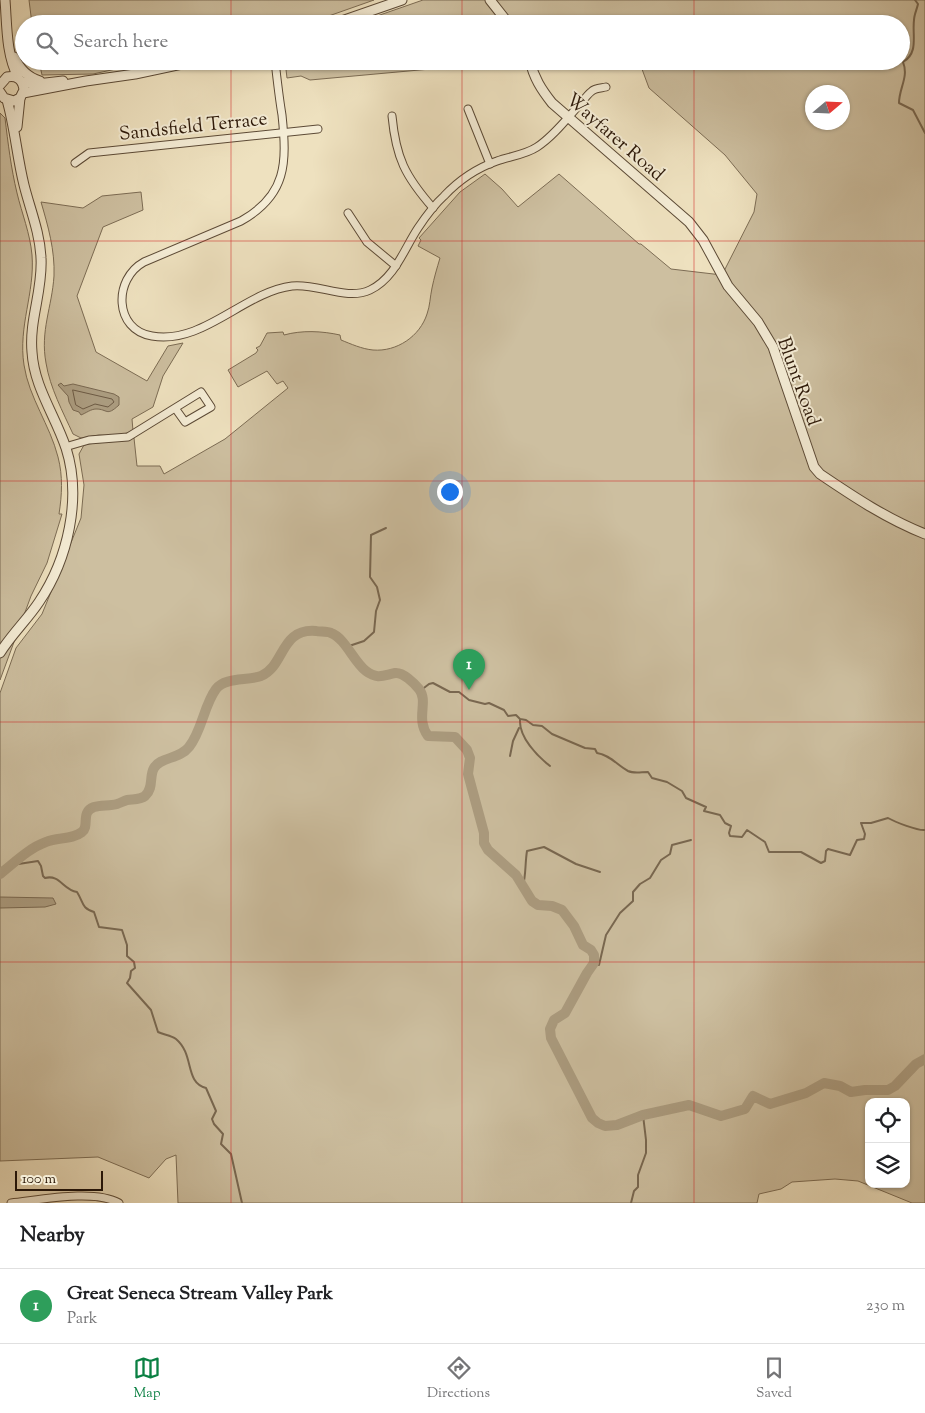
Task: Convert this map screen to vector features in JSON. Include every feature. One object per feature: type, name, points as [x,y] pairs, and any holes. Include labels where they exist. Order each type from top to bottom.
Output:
[{"type":"street","points":[[4,0],[14,69],[24,90],[18,112],[17,145]]},
{"type":"street","points":[[359,15],[402,0]]},
{"type":"street","points":[[490,0],[502,15]]},
{"type":"street","points":[[2,82],[7,64],[6,50],[8,38]]},
{"type":"street","points":[[8,38],[15,57]]},
{"type":"street","points":[[22,70],[33,79],[43,82]]},
{"type":"street","points":[[7,100],[14,101],[22,96],[86,81],[154,70]]},
{"type":"street","points":[[276,70],[285,156],[281,176],[273,194],[267,202],[241,221],[135,266],[123,284],[121,298],[123,311],[130,323],[140,331],[152,336],[164,337],[188,333],[213,323],[260,296],[280,288],[304,286],[347,293],[370,290],[387,278],[418,228],[433,208],[460,181],[477,169],[536,148],[550,137],[593,89],[606,87]]},
{"type":"street","name":"Wayfarer Road","points":[[532,70],[540,88],[568,117],[671,206]]},
{"type":"street","points":[[2,82],[11,76],[29,84],[86,81]]},
{"type":"street","points":[[0,92],[7,100],[24,185],[40,243],[40,285],[32,331],[33,362],[41,392],[65,447],[72,474],[72,498],[60,563],[38,604],[0,654]]},
{"type":"street","points":[[468,109],[490,164]]},
{"type":"street","points":[[392,116],[395,140],[403,166],[414,186],[433,208]]},
{"type":"street","name":"Sandsfield Terrace","points":[[75,163],[89,153],[318,129]]},
{"type":"street","name":"Blunt Road","points":[[671,206],[690,222],[699,233],[728,286],[766,334],[780,365],[814,467],[820,474],[877,511],[899,524],[925,534]]},
{"type":"street","points":[[348,213],[367,242],[396,266]]},
{"type":"street","points":[[65,447],[89,440],[128,437],[201,392],[211,407],[185,422],[176,408]]},
{"type":"street","points":[[11,1203],[90,1196],[108,1198],[119,1203]]},
{"type":"shaded area","points":[[29,0],[374,0],[332,15],[31,15]]},
{"type":"shaded area","points":[[423,0],[925,0],[925,1203],[912,1203],[875,1188],[910,1188],[910,1098],[865,1098],[865,1184],[858,1181],[835,1179],[792,1182],[781,1189],[759,1194],[757,1203],[178,1203],[176,1155],[166,1159],[149,1178],[98,1157],[0,1161],[0,693],[16,648],[42,614],[81,518],[84,485],[79,454],[84,445],[134,438],[137,466],[160,466],[164,474],[225,439],[288,388],[283,381],[277,384],[267,371],[238,387],[228,370],[256,353],[258,350],[256,348],[260,346],[267,333],[283,332],[284,335],[319,332],[340,335],[341,340],[373,350],[391,348],[406,341],[413,336],[424,322],[440,258],[418,246],[421,240],[419,238],[460,192],[485,174],[518,207],[559,174],[639,244],[671,269],[722,275],[754,212],[757,194],[725,155],[649,88],[642,70],[910,70],[910,15],[380,15]]},
{"type":"shaded area","points":[[41,70],[111,70],[93,74],[42,75]]},
{"type":"shaded area","points":[[286,70],[419,70],[310,80],[301,76],[287,78]]},
{"type":"shaded area","points":[[0,113],[5,118],[13,174],[30,239],[32,255],[31,283],[23,337],[24,365],[30,389],[58,457],[61,471],[59,514],[62,514],[47,563],[31,596],[0,680]]},
{"type":"shaded area","points":[[141,192],[143,210],[103,227],[77,296],[96,352],[147,381],[168,346],[183,343],[163,376],[153,407],[132,419],[133,431],[117,436],[99,435],[81,438],[73,434],[65,417],[54,391],[46,363],[44,340],[53,287],[54,266],[50,238],[41,202],[83,208],[102,196]]},
{"type":"water","points":[[61,383],[64,386],[73,384],[114,394],[119,397],[119,405],[109,412],[94,409],[81,415],[73,410],[68,396],[58,385]]},
{"type":"water","points":[[0,897],[53,898],[56,904],[45,907],[0,908]]},
{"type":"waterway","points":[[910,55],[914,43],[914,18],[918,4],[915,0]]},
{"type":"waterway","points":[[905,70],[899,103],[913,110],[925,133]]},
{"type":"waterway","points":[[346,647],[364,641],[374,632],[376,611],[380,600],[377,587],[370,577],[371,535],[386,528]]},
{"type":"waterway","points":[[0,874],[34,848],[50,840],[78,835],[84,829],[87,812],[90,809],[114,805],[145,796],[150,789],[153,771],[157,764],[181,754],[189,747],[197,733],[212,695],[220,685],[231,681],[255,678],[269,671],[289,641],[296,635],[304,632],[328,632],[341,640],[362,667],[370,674],[381,676],[398,673],[408,678],[419,689],[423,699],[422,717],[424,729],[428,736],[455,737],[467,750],[470,758],[468,774],[484,833],[484,843],[488,850],[516,875],[532,901],[538,905],[552,906],[562,910],[574,926],[583,945],[591,950],[594,955],[594,963],[565,1013],[554,1020],[550,1029],[551,1038],[592,1118],[598,1123],[605,1126],[617,1125],[643,1115],[689,1105],[721,1116],[745,1109],[753,1096],[770,1104],[806,1093],[824,1083],[840,1086],[851,1092],[888,1090],[895,1086],[916,1064],[925,1059]]},
{"type":"waterway","points":[[420,691],[433,683],[450,692],[459,692],[469,700],[485,704],[489,703],[504,710],[508,716],[516,715],[533,725],[542,726],[552,734],[585,748],[595,749],[597,753],[610,758],[628,771],[635,773],[648,772],[652,778],[667,782],[682,791],[686,798],[706,807],[704,811],[720,815],[725,823],[731,826],[730,836],[742,837],[747,830],[765,842],[769,852],[801,852],[821,863],[825,861],[828,849],[850,855],[857,840],[864,839],[865,834],[861,823],[871,823],[888,818],[912,828],[925,830]]},
{"type":"waterway","points":[[520,720],[522,733],[535,752],[550,766]]},
{"type":"waterway","points":[[510,756],[513,741],[519,728]]},
{"type":"waterway","points":[[594,963],[599,965],[606,935],[620,913],[633,901],[633,892],[640,884],[650,878],[661,860],[670,854],[672,845],[691,840]]},
{"type":"waterway","points":[[523,886],[527,851],[544,847],[576,864],[600,872]]},
{"type":"waterway","points":[[12,865],[38,861],[45,878],[54,878],[72,891],[77,892],[85,907],[94,912],[99,927],[122,930],[127,945],[127,956],[134,962],[135,968],[131,971],[127,983],[151,1010],[158,1032],[176,1039],[182,1045],[195,1080],[199,1085],[206,1088],[216,1111],[212,1119],[223,1134],[221,1144],[231,1154],[242,1203]]},
{"type":"waterway","points":[[631,1203],[634,1191],[638,1187],[638,1175],[646,1153],[643,1115]]},
{"type":"place","name":"Great Seneca Stream Valley Park","points":[[469,690]]}]
